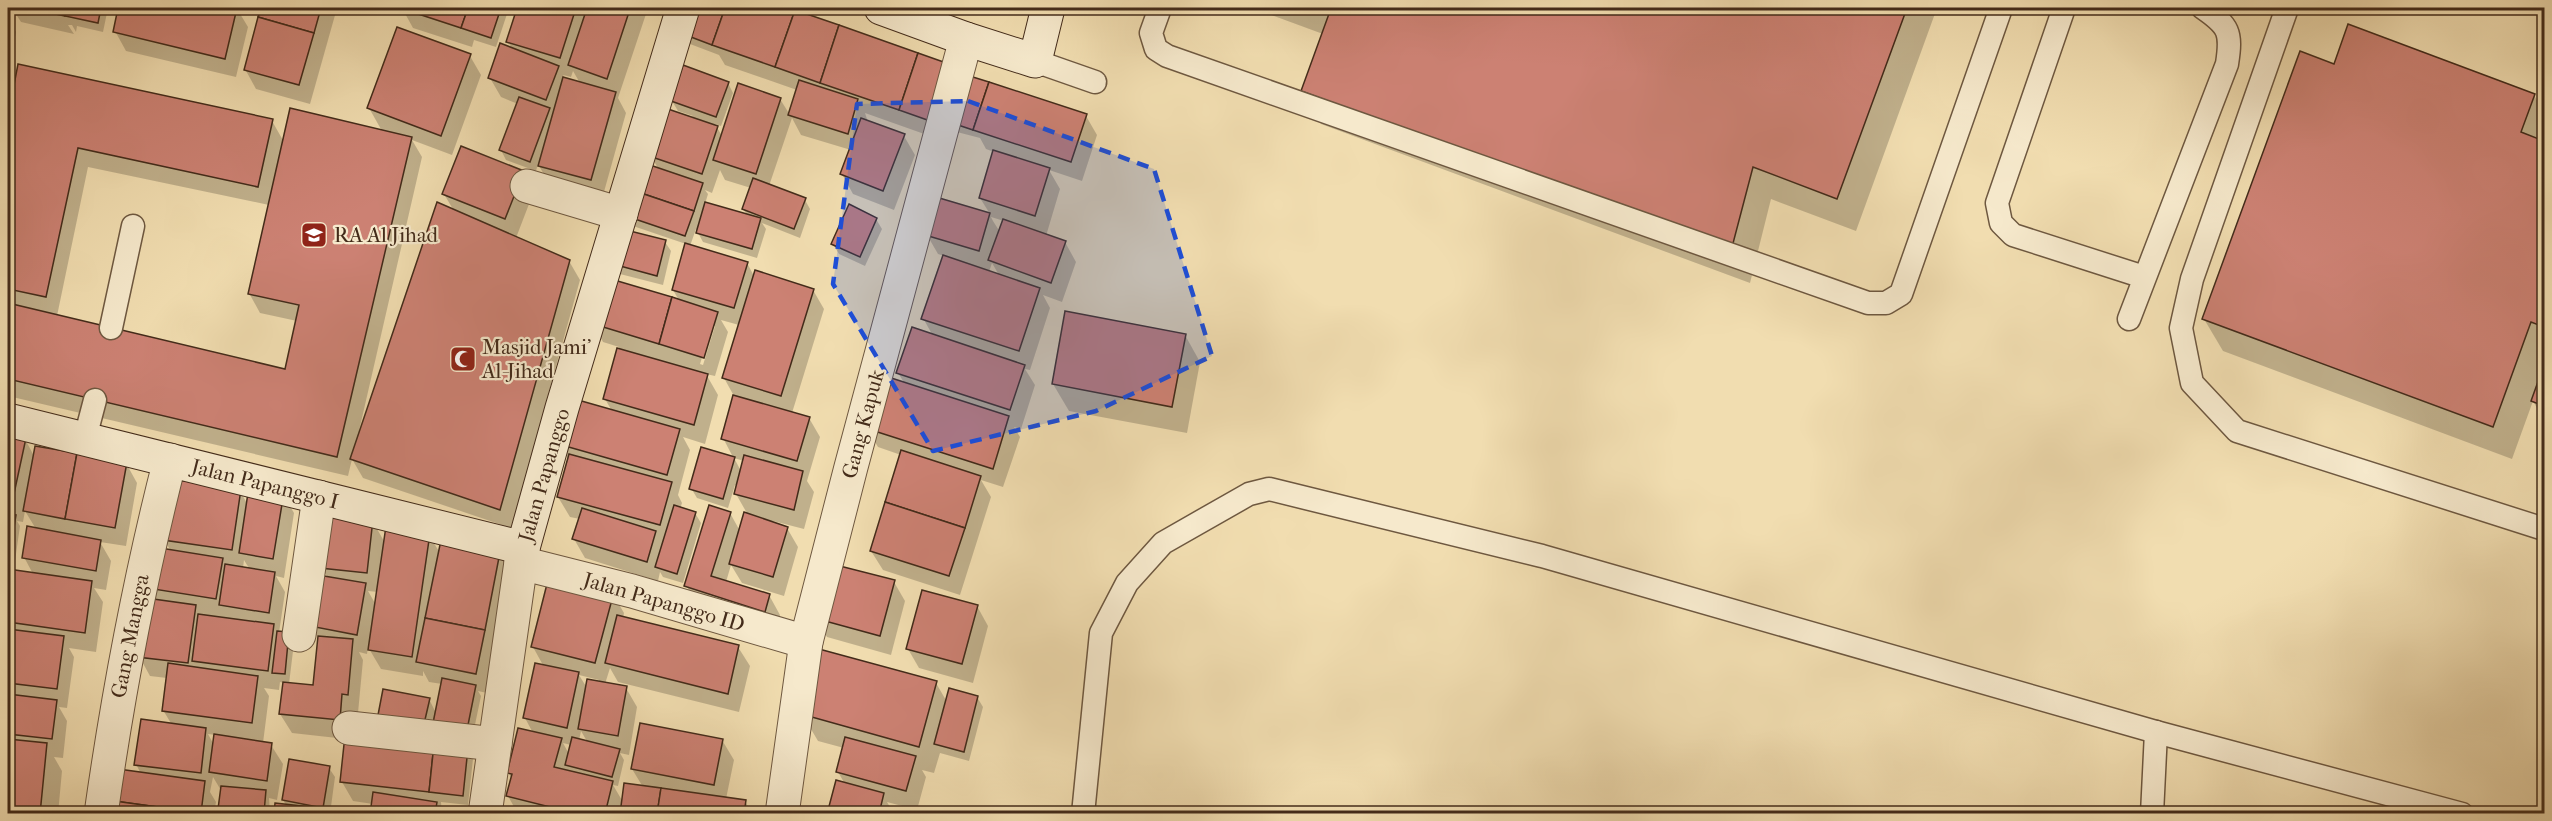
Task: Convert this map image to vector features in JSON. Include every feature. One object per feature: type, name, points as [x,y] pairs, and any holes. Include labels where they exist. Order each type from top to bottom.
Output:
[{"type":"street","name":"Jalan Papanggo","points":[[485,813],[522,556],[683,8]]},
{"type":"street","points":[[881,8],[1035,61],[1048,8]]},
{"type":"street","name":"Gang Kapuk","points":[[782,813],[806,642],[966,39]]},
{"type":"street","points":[[527,186],[621,214]]},
{"type":"street","name":"Jalan Papanggo I","points":[[8,420],[319,497],[522,556]]},
{"type":"street","name":"Gang Mangga","points":[[101,813],[116,711],[143,567],[170,460]]},
{"type":"street","points":[[299,635],[319,497]]},
{"type":"street","name":"Jalan Papanggo ID","points":[[522,556],[806,642]]},
{"type":"street","points":[[349,728],[495,744]]},
{"type":"lane","points":[[1160,8],[1151,33],[1156,50],[1167,56],[1868,303],[1886,303],[1901,294],[2001,8]]},
{"type":"lane","points":[[2064,8],[1997,203],[2001,223],[2013,234],[2144,278]]},
{"type":"lane","points":[[2129,319],[2227,64],[2230,41],[2224,22],[2203,8]]},
{"type":"lane","points":[[2287,8],[2192,279],[2181,328],[2192,383],[2237,431],[2544,529]]},
{"type":"lane","points":[[1035,61],[1095,82]]},
{"type":"lane","points":[[111,328],[133,226]]},
{"type":"lane","points":[[85,438],[95,400]]},
{"type":"lane","points":[[1083,813],[1101,633],[1127,584],[1163,543],[1249,494],[1269,489],[1542,556],[2156,732],[2462,813]]},
{"type":"lane","points":[[2152,813],[2156,732]]},
{"type":"highlighted area","points":[[968,101],[1154,169],[1212,356],[1096,411],[933,451],[833,284],[857,104]]},
{"type":"building","points":[[28,8],[66,8],[65,16]]},
{"type":"building","points":[[66,8],[101,8],[98,23],[65,16]]},
{"type":"building","points":[[118,8],[237,8],[225,59],[113,32]]},
{"type":"building","points":[[261,8],[321,8],[314,33],[258,17]]},
{"type":"building","points":[[400,8],[468,8],[461,28]]},
{"type":"building","points":[[468,8],[501,8],[491,38],[461,28]]},
{"type":"building","points":[[517,8],[576,8],[560,58],[506,42]]},
{"type":"building","points":[[587,8],[630,9],[607,79],[568,65]]},
{"type":"building","points":[[692,8],[725,8],[712,45],[683,34]]},
{"type":"building","points":[[725,8],[795,10],[775,67],[712,45]]},
{"type":"building","points":[[1320,8],[1907,8],[1837,199],[1753,167],[1731,251],[1301,91],[1330,11]]},
{"type":"building","points":[[795,10],[839,25],[820,83],[775,67]]},
{"type":"building","points":[[258,17],[314,33],[299,85],[244,70]]},
{"type":"building","points":[[2348,24],[2535,94],[2521,132],[2544,141],[2544,327],[2531,322],[2493,427],[2202,319],[2300,51],[2334,64]]},
{"type":"building","points":[[839,25],[918,53],[899,110],[820,83]]},
{"type":"building","points":[[397,27],[471,54],[441,136],[367,108]]},
{"type":"building","points":[[500,43],[559,66],[546,100],[488,78]]},
{"type":"building","points":[[918,53],[952,65],[933,122],[899,110]]},
{"type":"building","points":[[18,64],[273,119],[258,187],[78,148],[46,297],[8,289],[8,116]]},
{"type":"building","points":[[683,65],[729,82],[716,117],[671,101]]},
{"type":"building","points":[[960,73],[989,82],[973,130],[946,121]]},
{"type":"building","points":[[563,77],[616,92],[591,180],[538,166]]},
{"type":"building","points":[[799,80],[858,99],[848,134],[788,115]]},
{"type":"building","points":[[989,82],[1087,114],[1071,162],[973,130]]},
{"type":"building","points":[[738,83],[781,98],[756,174],[713,160]]},
{"type":"building","points":[[519,97],[550,108],[530,162],[499,150]]},
{"type":"building","points":[[290,108],[412,137],[337,457],[8,379],[8,303],[285,369],[299,305],[248,294]]},
{"type":"building","points":[[665,108],[718,126],[702,174],[649,156]]},
{"type":"building","points":[[861,118],[905,134],[883,191],[840,174]]},
{"type":"building","points":[[461,146],[524,171],[505,219],[442,194]]},
{"type":"building","points":[[993,150],[1050,168],[1035,216],[979,198]]},
{"type":"building","points":[[644,163],[703,183],[694,211],[635,191]]},
{"type":"building","points":[[753,178],[806,198],[794,229],[742,209]]},
{"type":"building","points":[[635,191],[694,211],[685,236],[626,216]]},
{"type":"building","points":[[936,197],[990,213],[979,251],[925,235]]},
{"type":"building","name":"Masjid Jami' Al-Jihad","points":[[437,202],[570,260],[500,510],[350,459]]},
{"type":"building","points":[[705,202],[761,218],[752,249],[696,233]]},
{"type":"building","points":[[849,204],[877,218],[860,257],[831,244]]},
{"type":"building","points":[[1003,219],[1066,241],[1051,283],[988,260]]},
{"type":"building","points":[[618,228],[666,240],[657,276],[609,263]]},
{"type":"building","points":[[685,243],[748,262],[734,308],[672,290]]},
{"type":"building","points":[[943,255],[1040,288],[1019,351],[921,319]]},
{"type":"building","points":[[755,270],[814,289],[781,396],[722,378]]},
{"type":"building","points":[[604,277],[672,297],[659,344],[590,323]]},
{"type":"building","points":[[672,297],[718,312],[704,358],[659,344]]},
{"type":"building","points":[[1065,311],[1186,334],[1172,407],[1052,384]]},
{"type":"building","points":[[912,327],[1025,365],[1010,410],[896,373]]},
{"type":"building","points":[[617,348],[708,374],[694,425],[603,399]]},
{"type":"building","points":[[2544,365],[2544,406],[2531,401]]},
{"type":"building","points":[[882,375],[1009,416],[993,469],[865,428]]},
{"type":"building","points":[[733,395],[810,417],[797,461],[721,439]]},
{"type":"building","points":[[571,398],[680,429],[667,475],[558,444]]},
{"type":"building","points":[[8,434],[26,438],[12,503],[8,502]]},
{"type":"building","points":[[35,446],[77,453],[65,519],[23,511]]},
{"type":"building","points":[[701,447],[735,457],[723,499],[689,489]]},
{"type":"building","points":[[901,450],[981,476],[965,528],[885,502]]},
{"type":"building","points":[[77,453],[127,462],[115,528],[65,519]]},
{"type":"building","points":[[569,454],[672,482],[660,525],[557,497]]},
{"type":"building","points":[[744,455],[803,471],[794,510],[734,494]]},
{"type":"building","points":[[171,479],[241,489],[232,550],[163,540]]},
{"type":"building","points":[[249,486],[284,492],[273,559],[239,553]]},
{"type":"building","points":[[885,502],[965,528],[949,576],[870,551]]},
{"type":"building","points":[[674,505],[696,512],[677,574],[655,567]]},
{"type":"building","points":[[709,505],[731,512],[711,576],[770,594],[765,612],[684,586]]},
{"type":"building","points":[[582,508],[656,531],[647,562],[572,539]]},
{"type":"building","points":[[744,512],[788,527],[773,577],[729,564]]},
{"type":"building","points":[[8,514],[16,515],[9,559],[8,559]]},
{"type":"building","points":[[326,514],[373,519],[367,573],[320,568]]},
{"type":"building","points":[[27,526],[101,540],[96,571],[22,558]]},
{"type":"building","points":[[386,526],[430,533],[412,657],[368,650]]},
{"type":"building","points":[[442,535],[501,547],[485,630],[425,618]]},
{"type":"building","points":[[154,547],[223,558],[216,599],[147,588]]},
{"type":"building","points":[[828,563],[895,580],[880,636],[814,618]]},
{"type":"building","points":[[225,564],[275,572],[269,613],[219,605]]},
{"type":"building","points":[[8,569],[92,581],[85,633],[8,622]]},
{"type":"building","points":[[324,576],[366,583],[357,635],[315,627]]},
{"type":"building","points":[[549,576],[614,592],[595,663],[531,647]]},
{"type":"building","points":[[922,590],[978,605],[962,664],[906,649]]},
{"type":"building","points":[[146,598],[196,605],[188,663],[137,657]]},
{"type":"building","points":[[198,614],[274,624],[268,671],[192,661]]},
{"type":"building","points":[[617,615],[739,645],[728,694],[605,663]]},
{"type":"building","points":[[425,618],[485,630],[476,674],[416,662]]},
{"type":"building","points":[[8,629],[64,636],[57,689],[8,683]]},
{"type":"building","points":[[277,631],[289,632],[285,674],[272,673]]},
{"type":"building","points":[[318,636],[353,639],[348,695],[342,694],[340,720],[279,714],[283,682],[313,685]]},
{"type":"building","points":[[819,649],[937,681],[919,747],[801,714]]},
{"type":"building","points":[[168,663],[258,676],[252,723],[162,711]]},
{"type":"building","points":[[535,663],[579,672],[567,728],[523,718]]},
{"type":"building","points":[[442,678],[476,685],[467,730],[433,723]]},
{"type":"building","points":[[587,679],[627,686],[618,736],[578,729]]},
{"type":"building","points":[[949,688],[978,696],[964,752],[934,744]]},
{"type":"building","points":[[383,689],[430,698],[424,724],[378,715]]},
{"type":"building","points":[[8,694],[57,700],[52,739],[8,734]]},
{"type":"building","points":[[141,719],[206,728],[201,773],[134,765]]},
{"type":"building","points":[[640,723],[723,739],[714,785],[631,769]]},
{"type":"building","points":[[518,728],[562,738],[554,767],[613,781],[605,814],[578,814],[506,796],[512,774],[507,773]]},
{"type":"building","points":[[214,734],[272,743],[267,781],[209,772]]},
{"type":"building","points":[[345,735],[434,744],[429,792],[340,782]]},
{"type":"building","points":[[572,737],[620,749],[612,777],[565,765]]},
{"type":"building","points":[[845,737],[916,756],[906,791],[836,772]]},
{"type":"building","points":[[8,739],[47,743],[40,814],[8,814]]},
{"type":"building","points":[[434,744],[468,748],[463,796],[429,792]]},
{"type":"building","points":[[289,759],[330,766],[323,808],[282,800]]},
{"type":"building","points":[[111,768],[205,781],[201,813],[107,800]]},
{"type":"building","points":[[836,780],[884,793],[879,814],[827,814]]},
{"type":"building","points":[[624,783],[661,788],[657,814],[620,814]]},
{"type":"building","points":[[221,786],[266,790],[264,813],[218,809]]},
{"type":"building","points":[[661,788],[746,800],[744,814],[657,814]]},
{"type":"building","points":[[373,792],[437,802],[435,814],[370,814]]},
{"type":"building","points":[[107,800],[201,813],[201,814],[105,814]]},
{"type":"building","points":[[275,803],[329,809],[329,814],[274,814]]},
{"type":"place","name":"RA Al Jihad","points":[[314,235]]},
{"type":"place","name":"Masjid Jami' Al-Jihad","points":[[463,359]]}]
